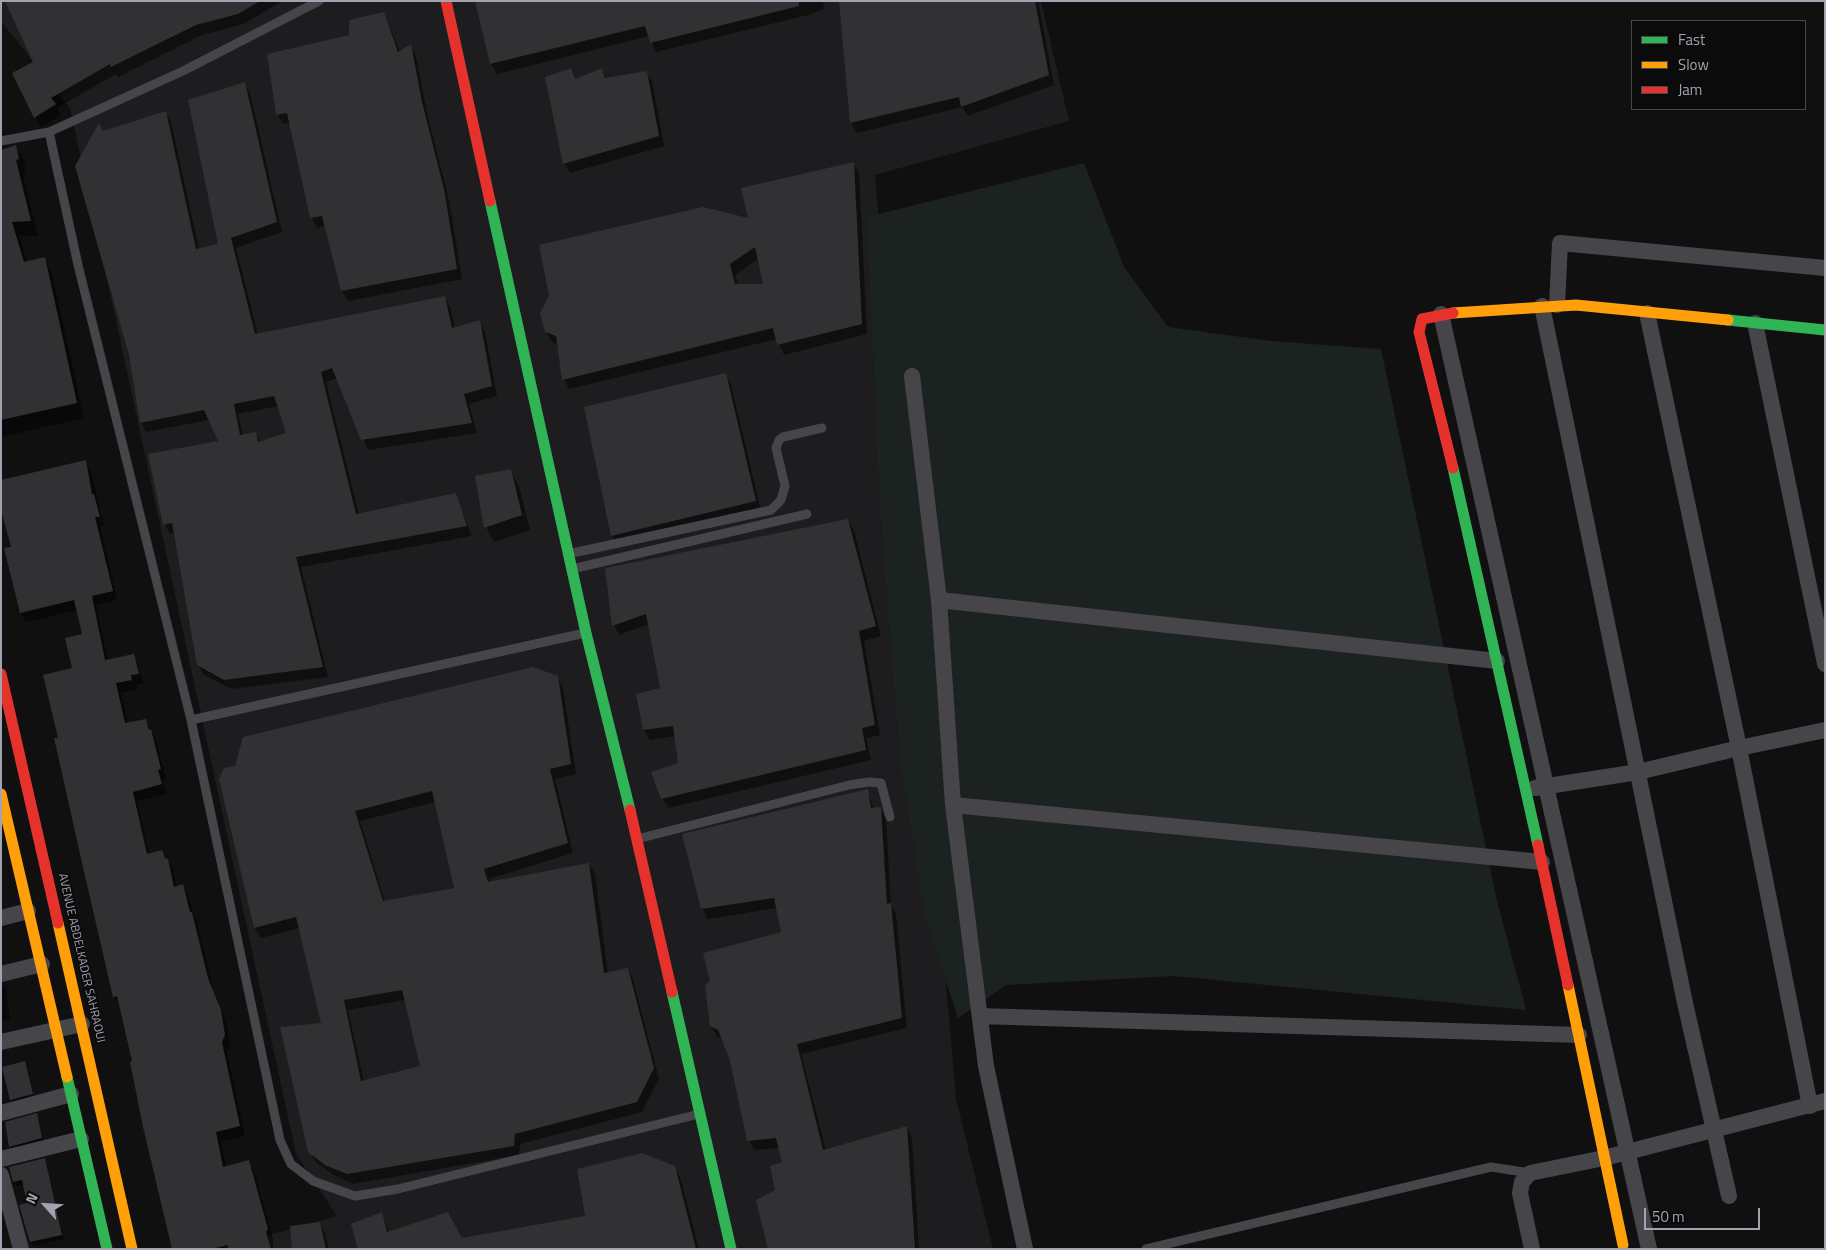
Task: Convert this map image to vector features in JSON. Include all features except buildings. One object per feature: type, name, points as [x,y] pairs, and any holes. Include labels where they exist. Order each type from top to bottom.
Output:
[{"type":"street","points":[[446,1],[586,633],[637,839],[731,1249]]},
{"type":"street","points":[[1729,1196],[1712,1130],[1638,772],[1549,305],[1560,243],[1825,268]]},
{"type":"street","points":[[1624,1245],[1542,862],[1448,441],[1419,332],[1422,319],[1441,314],[1549,305],[1825,330]]},
{"type":"street","points":[[1532,1249],[1520,1193],[1522,1182],[1530,1173],[1604,1158],[1818,1104],[1738,748],[1647,313]]},
{"type":"street","points":[[1441,314],[1649,1249]]},
{"type":"street","points":[[1755,323],[1825,664]]},
{"type":"street","points":[[912,376],[939,600],[953,805],[986,1066],[1026,1249]]},
{"type":"street","points":[[939,600],[1497,661]]},
{"type":"street","name":"AVENUE ABDELKADER SAHRAOUI","points":[[1,674],[132,1249]]},
{"type":"street","points":[[1526,790],[1638,772],[1738,748],[1825,730]]},
{"type":"street","points":[[2,799],[107,1249]]},
{"type":"street","points":[[953,805],[1542,862]]},
{"type":"street","points":[[1,918],[28,912]]},
{"type":"street","points":[[1,974],[42,964]]},
{"type":"street","points":[[980,1016],[1579,1035]]},
{"type":"street","points":[[1,1042],[82,1024]]},
{"type":"street","points":[[1,1113],[71,1094]]},
{"type":"street","points":[[1,1159],[81,1139]]},
{"type":"street","points":[[1,1175],[4,1197],[21,1249]]},
{"type":"lane","points":[[1,141],[49,132],[183,71],[319,1]]},
{"type":"lane","points":[[49,132],[78,265],[191,720],[280,1140],[291,1164],[313,1181],[355,1196],[389,1190],[700,1114]]},
{"type":"lane","points":[[568,554],[771,510],[781,500],[785,486],[776,448],[779,440],[782,437],[822,428]]},
{"type":"lane","points":[[572,569],[807,514]]},
{"type":"lane","points":[[191,720],[586,633]]},
{"type":"lane","points":[[637,839],[848,785],[869,782],[881,783],[890,817]]},
{"type":"lane","points":[[1146,1249],[1491,1167],[1530,1173]]},
{"type":"shaded area","points":[[1,1],[1041,1],[1069,121],[875,175],[956,1099],[993,1249],[220,1249],[337,1216],[296,1154],[70,108],[1,21]]},
{"type":"shaded area","points":[[1084,163],[1124,267],[1168,327],[1271,341],[1381,349],[1497,901],[1526,1010],[1174,976],[1006,985],[958,1018],[925,918],[900,757],[880,506],[867,217]]},
{"type":"traffic: fast","points":[[490,201],[586,633],[630,810]]},
{"type":"traffic: fast","points":[[1728,320],[1825,330]]},
{"type":"traffic: fast","points":[[1453,468],[1538,845]]},
{"type":"traffic: fast","points":[[672,992],[731,1249]]},
{"type":"traffic: fast","points":[[67,1077],[107,1249]]},
{"type":"traffic: slow","points":[[1453,313],[1576,305],[1728,320]]},
{"type":"traffic: slow","points":[[1,794],[67,1077]]},
{"type":"traffic: slow","points":[[58,923],[132,1249]]},
{"type":"traffic: slow","points":[[1568,985],[1623,1245]]},
{"type":"traffic: jam","points":[[446,1],[490,201]]},
{"type":"traffic: jam","points":[[1453,313],[1422,319],[1419,332],[1453,468]]},
{"type":"traffic: jam","points":[[1,674],[58,923]]},
{"type":"traffic: jam","points":[[630,810],[672,992]]},
{"type":"traffic: jam","points":[[1538,845],[1568,985]]}]
